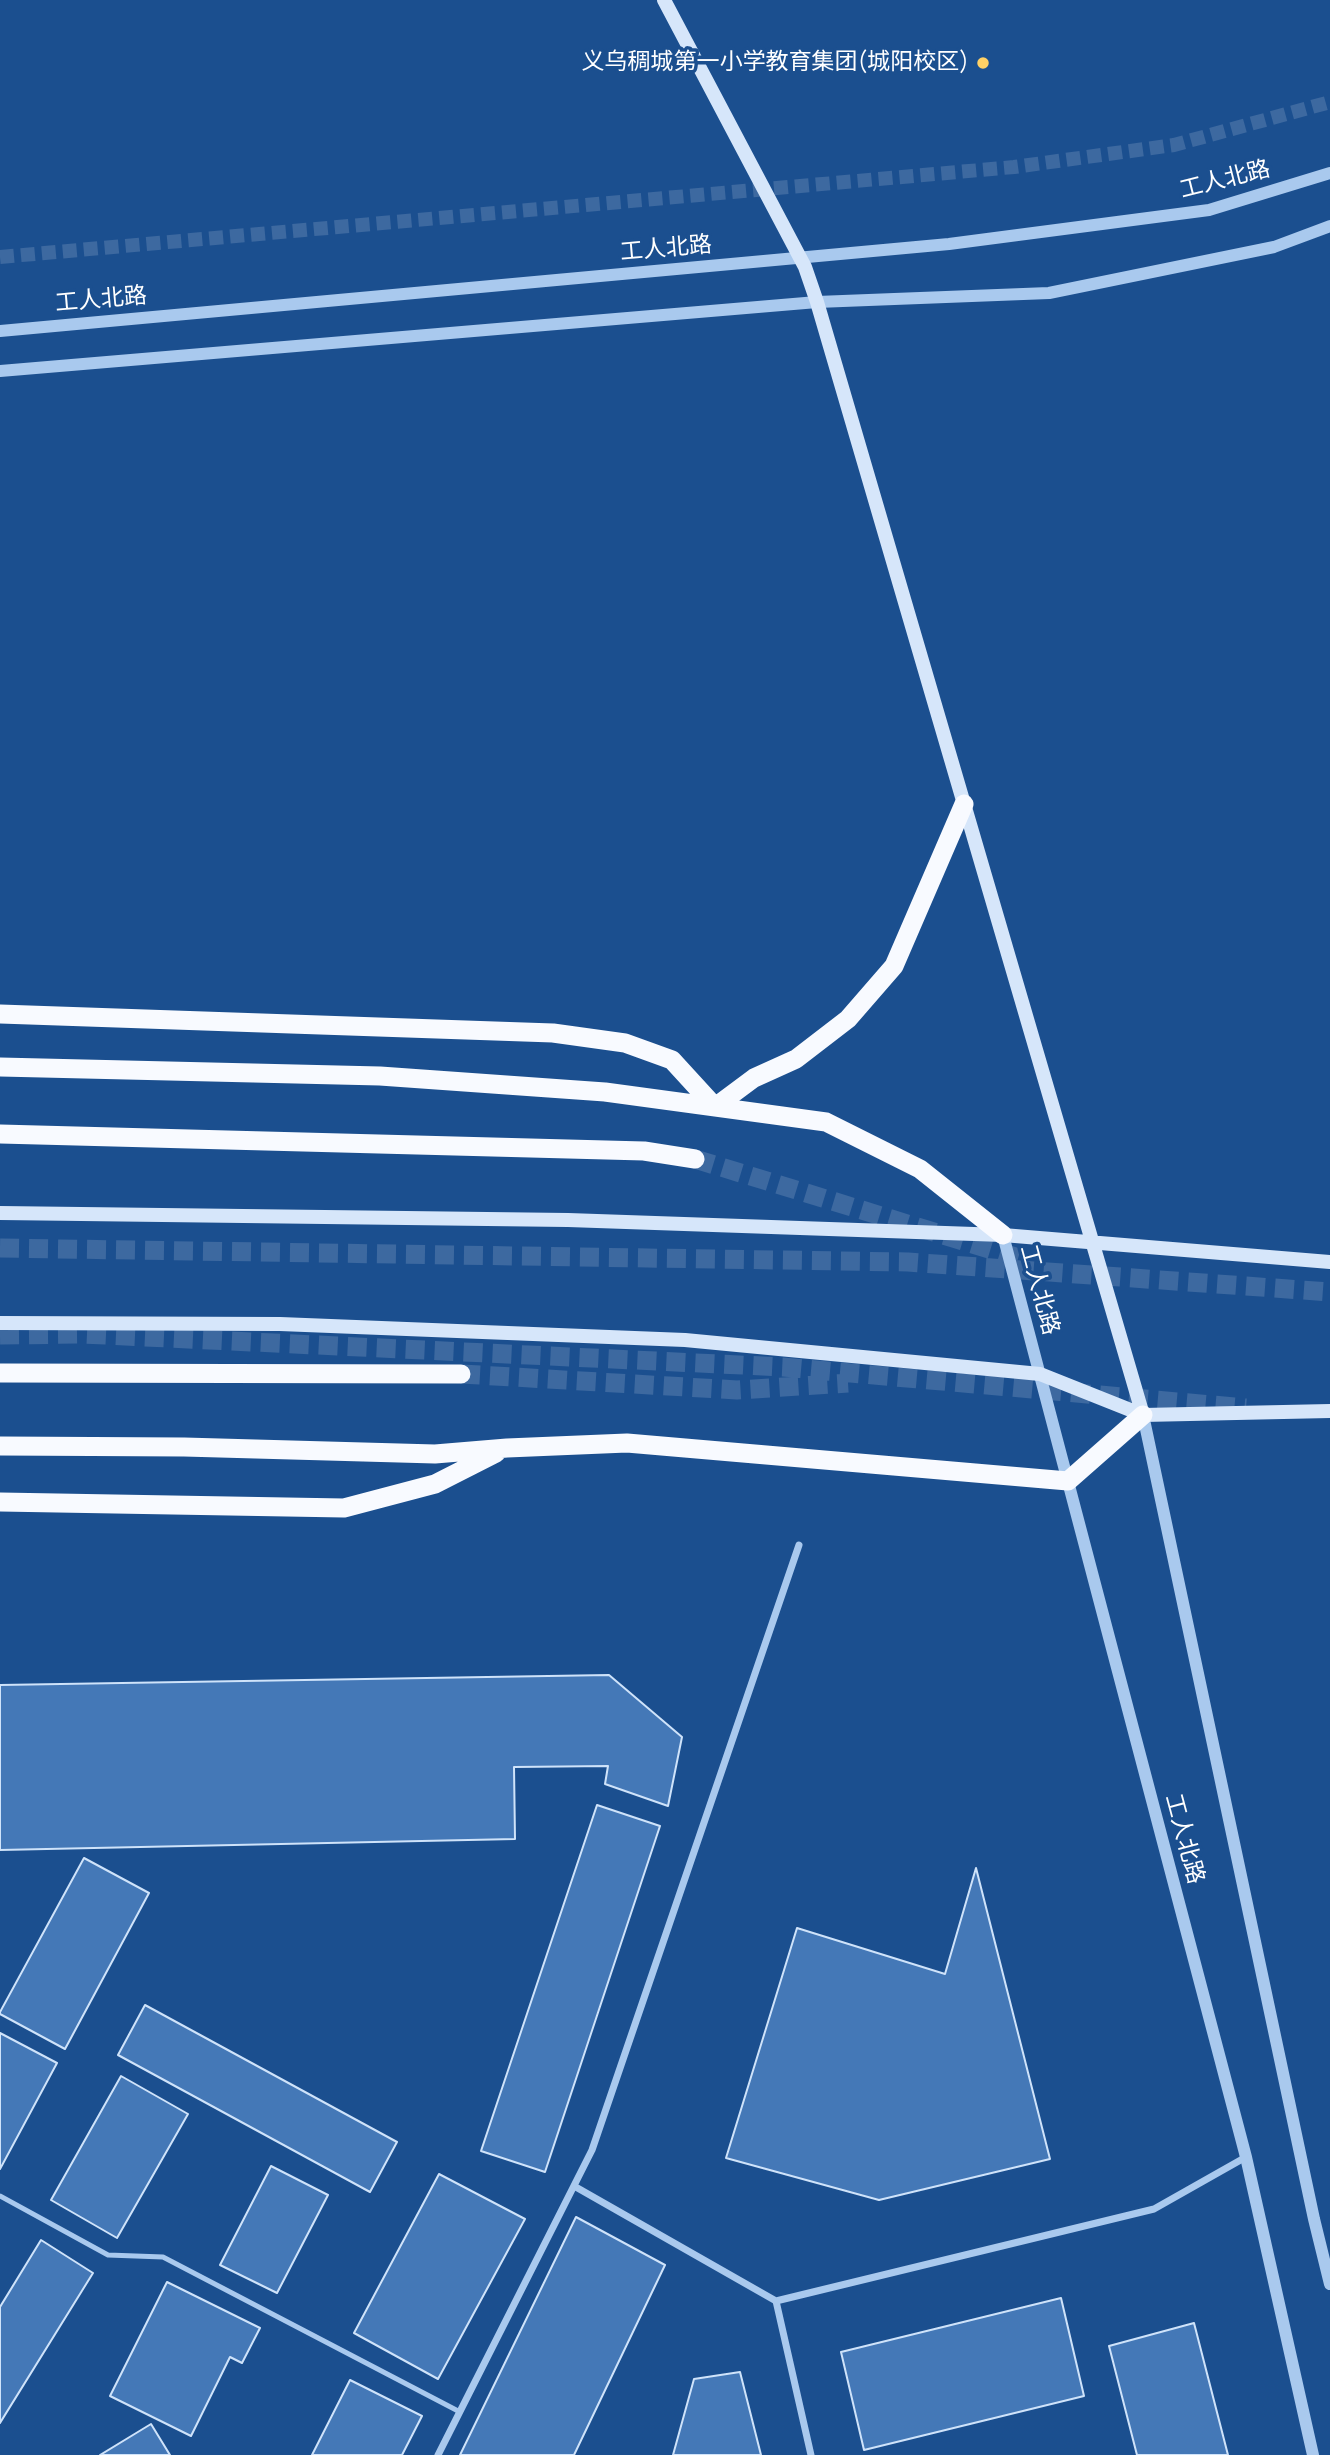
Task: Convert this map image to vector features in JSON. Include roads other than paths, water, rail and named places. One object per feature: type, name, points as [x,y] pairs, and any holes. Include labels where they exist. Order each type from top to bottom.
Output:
[{"type":"highway","points":[[715,1107],[754,1078],[796,1059],[848,1019],[894,966],[964,804]]},
{"type":"highway","points":[[0,1014],[553,1033],[625,1043],[672,1060],[715,1107]]},
{"type":"highway","points":[[0,1067],[380,1076],[605,1092],[826,1122],[920,1169],[1003,1236]]},
{"type":"highway","points":[[0,1134],[644,1152],[695,1159]]},
{"type":"highway","points":[[0,1373],[461,1374]]},
{"type":"highway","points":[[0,1446],[184,1447],[435,1454],[627,1443],[1068,1480],[1143,1415]]},
{"type":"highway","points":[[0,1502],[344,1508],[435,1484],[507,1448]]},
{"type":"main road","points":[[664,0],[800,258],[817,302],[1143,1415]]},
{"type":"main road","points":[[0,1213],[568,1220],[1003,1236],[1330,1262]]},
{"type":"main road","points":[[0,1323],[280,1324],[685,1340],[1040,1374],[1143,1415],[1330,1411]]},
{"type":"street","name":"工人北路","points":[[0,331],[949,244],[1209,210],[1330,173]]},
{"type":"street","points":[[0,370],[817,302],[1049,293],[1274,247],[1330,226]]},
{"type":"street","name":"工人北路","points":[[1003,1236],[1246,2157],[1313,2455]]},
{"type":"street","name":"工人北路","points":[[1143,1415],[1330,2284]]},
{"type":"street","points":[[438,2455],[593,2150],[799,1545]]},
{"type":"street","points":[[574,2186],[776,2301],[1154,2209],[1246,2157]]},
{"type":"street","points":[[776,2301],[811,2455]]},
{"type":"lane","points":[[0,2196],[108,2255],[163,2257],[460,2412]]},
{"type":"tunnel","points":[[0,257],[1014,167],[1174,145],[1330,102]]},
{"type":"tunnel","points":[[695,1159],[1025,1260]]},
{"type":"tunnel","points":[[0,1248],[908,1262],[1330,1292]]},
{"type":"tunnel","points":[[0,1335],[83,1334],[783,1367],[1246,1408]]},
{"type":"tunnel","points":[[461,1374],[737,1390],[848,1383]]},
{"type":"place","name":"义乌稠城第一小学教育集团(城阳校区)","points":[[983,63]]}]
